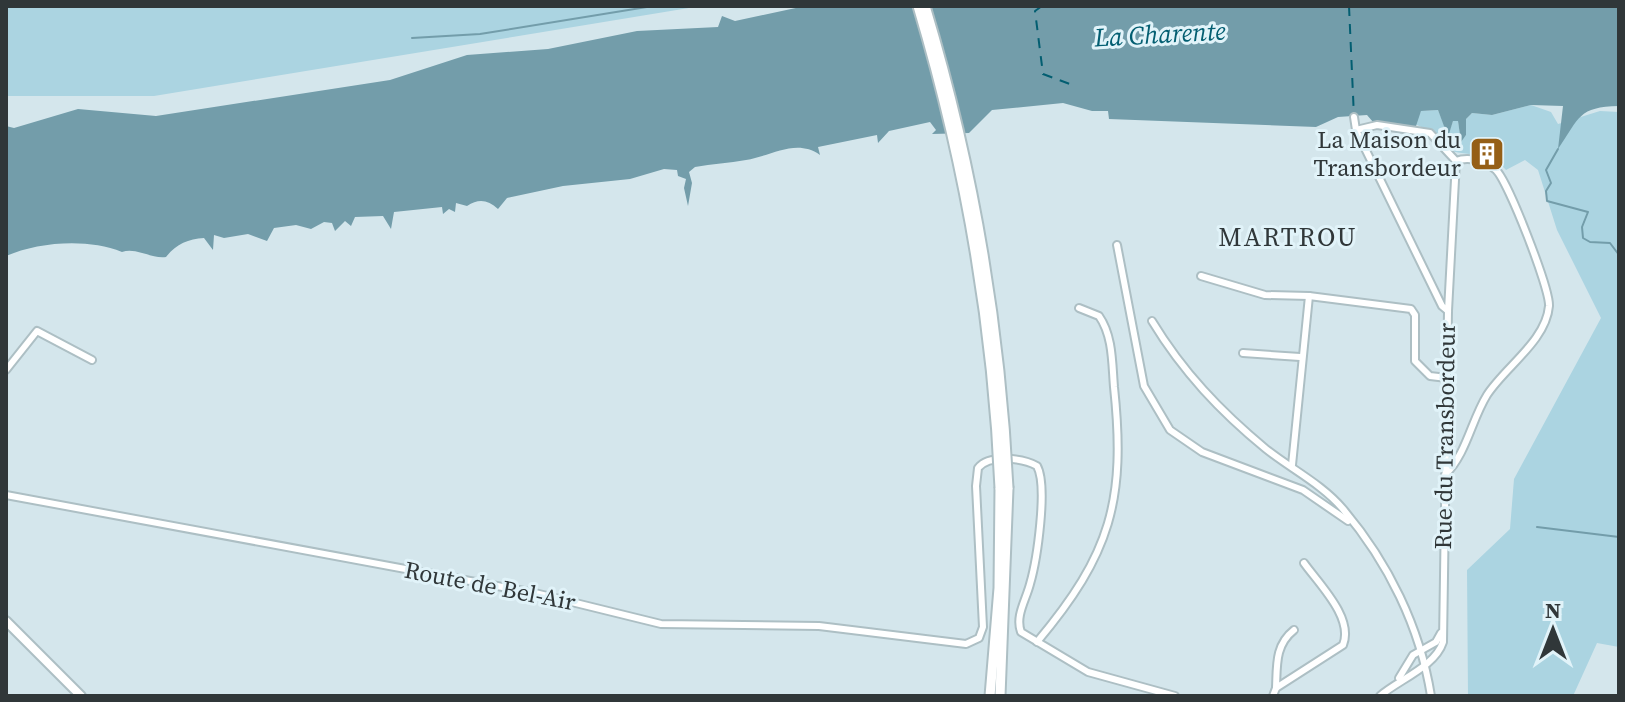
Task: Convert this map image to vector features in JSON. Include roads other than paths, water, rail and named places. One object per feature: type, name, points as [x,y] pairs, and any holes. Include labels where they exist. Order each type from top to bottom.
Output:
[{"type":"main road","points":[[918,6],[947,111],[975,238],[991,354],[1004,488],[990,696]]},
{"type":"main road","points":[[925,6],[953,104],[981,232],[995,318],[1004,488],[1000,696]]},
{"type":"main road","points":[[6,621],[81,696]]},
{"type":"street","name":"Rue du Transbordeur","points":[[1354,117],[1356,130],[1442,306],[1448,311],[1442,647],[1425,666]]},
{"type":"street","points":[[1356,130],[1383,126],[1430,133],[1456,161],[1448,311]]},
{"type":"street","points":[[1445,475],[1458,463],[1485,398],[1514,359],[1530,345],[1549,306],[1546,285],[1501,176],[1477,160],[1456,161]]},
{"type":"street","points":[[1117,245],[1144,386],[1170,430],[1202,452],[1303,490],[1350,522]]},
{"type":"street","points":[[1201,276],[1265,295],[1309,296],[1411,309],[1415,315],[1415,361],[1430,376],[1447,378]]},
{"type":"street","points":[[1292,465],[1300,357],[1309,296]]},
{"type":"street","points":[[1079,308],[1099,316],[1109,338],[1119,431],[1118,492],[1090,567],[1037,642],[1098,676],[1175,696]]},
{"type":"street","points":[[1152,321],[1199,389],[1269,451],[1292,465],[1344,510],[1399,593],[1420,649],[1431,696]]},
{"type":"street","points":[[6,370],[37,331],[92,360]]},
{"type":"street","points":[[1243,353],[1300,357]]},
{"type":"street","name":"Route de Bel-Air","points":[[6,495],[535,593],[661,624],[819,626],[966,644],[977,641],[981,634],[984,606],[976,486],[978,468],[991,459],[1029,462],[1041,473],[1033,571],[1019,624],[1024,635],[1037,642]]},
{"type":"street","points":[[1274,692],[1343,645],[1347,635],[1345,622],[1304,563]]},
{"type":"street","points":[[1274,692],[1278,652],[1283,639],[1294,630]]},
{"type":"street","points":[[1399,680],[1420,649],[1436,642],[1441,633]]},
{"type":"street","points":[[1380,696],[1399,680],[1425,666]]},
{"type":"water","name":"La Charente","points":[[805,6],[1619,6],[1619,106],[1595,109],[1581,116],[1558,149],[1563,106],[1531,105],[1492,115],[1472,113],[1466,119],[1466,135],[1461,142],[1458,121],[1453,121],[1448,137],[1438,110],[1421,111],[1415,129],[1373,122],[1367,115],[1338,117],[1316,127],[1109,119],[1108,111],[1092,111],[1063,103],[992,110],[969,133],[932,134],[936,130],[930,122],[889,131],[878,143],[877,135],[818,147],[820,155],[811,150],[793,148],[746,160],[695,167],[689,172],[692,183],[688,206],[684,188],[686,179],[678,176],[677,170],[664,169],[630,179],[563,186],[507,198],[498,209],[479,201],[467,206],[456,203],[455,212],[449,209],[443,214],[442,207],[394,212],[391,229],[383,216],[355,217],[351,226],[345,221],[335,231],[332,223],[324,222],[311,229],[296,225],[274,228],[267,241],[248,234],[224,238],[214,235],[213,250],[204,238],[178,246],[166,257],[79,243],[48,245],[6,256],[6,126],[14,128],[78,109],[156,116],[390,80],[467,55],[548,49],[637,31],[718,27],[722,16],[735,21]]},
{"type":"waterway","points":[[412,38],[480,34],[653,6]]},
{"type":"waterway","points":[[1558,149],[1546,170],[1551,183],[1546,191],[1547,201],[1588,212],[1582,227],[1583,238],[1590,242],[1610,243],[1619,255]]},
{"type":"waterway","points":[[1537,527],[1619,537]]},
{"type":"place","name":"La Maison du Transbordeur","points":[[1487,154]]},
{"type":"district","name":"MARTROU","points":[[1288,237]]}]
